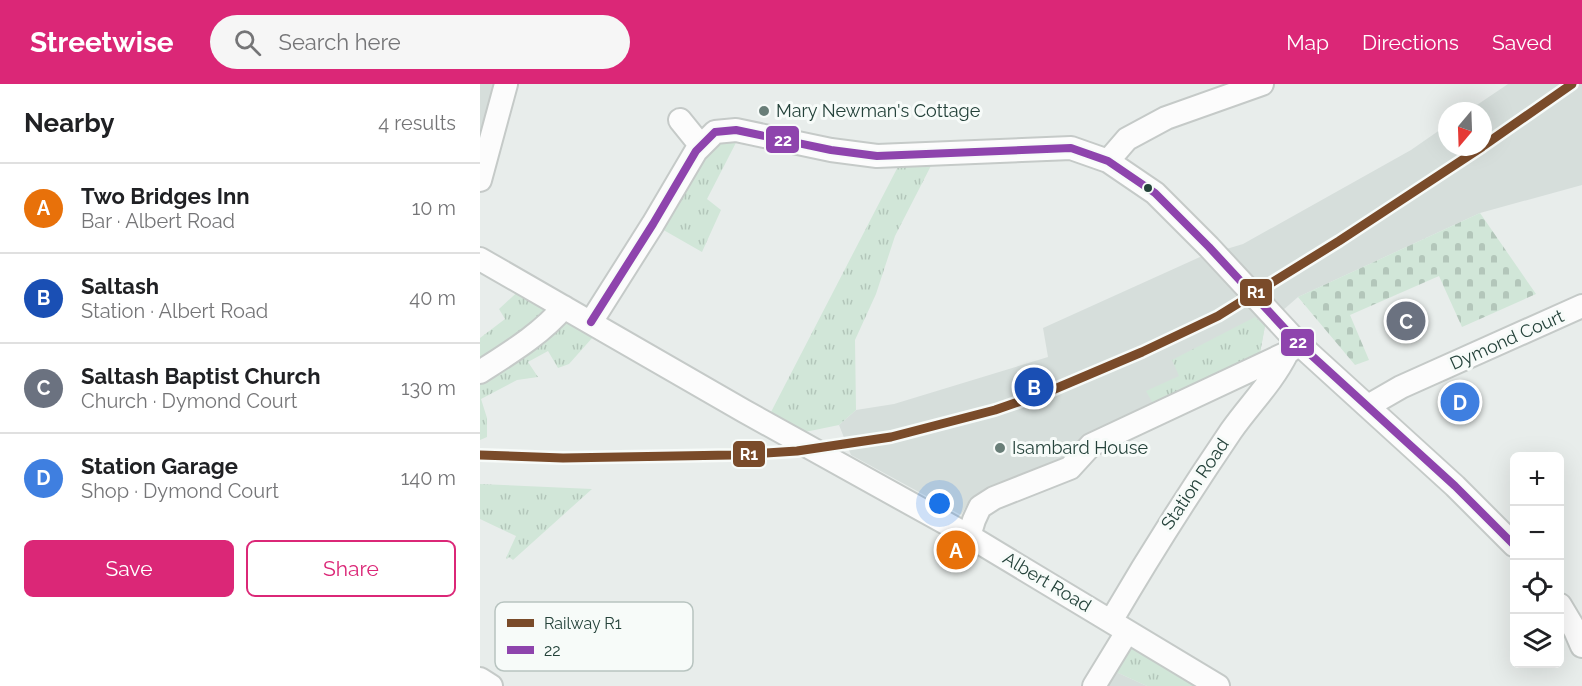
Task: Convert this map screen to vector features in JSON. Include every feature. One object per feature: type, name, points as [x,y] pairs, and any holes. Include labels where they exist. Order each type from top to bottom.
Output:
[{"type":"street","points":[[480,180],[506,84]]},
{"type":"street","points":[[1108,161],[1127,139],[1166,118],[1262,84]]},
{"type":"street","points":[[680,120],[701,146]]},
{"type":"street","points":[[591,322],[696,151],[715,132],[736,130],[831,150],[877,156],[1071,148],[1108,161],[1155,193],[1283,326],[1293,349],[1368,406],[1510,540]]},
{"type":"street","name":"Albert Road","points":[[480,259],[744,411],[969,536],[1218,686]]},
{"type":"street","name":"Dymond Court","points":[[1368,406],[1401,387],[1582,306]]},
{"type":"street","points":[[480,372],[549,325],[564,307]]},
{"type":"street","points":[[969,536],[980,507],[994,498],[1070,468],[1091,445],[1293,349]]},
{"type":"street","name":"Station Road","points":[[1094,686],[1119,626],[1167,526],[1233,428],[1276,375],[1293,349]]},
{"type":"street","points":[[1564,612],[1582,646]]},
{"type":"street","points":[[480,679],[491,686]]},
{"type":"shaded area","points":[[480,84],[506,84],[480,180]]},
{"type":"shaded area","points":[[1508,84],[1582,84],[1582,185],[1480,213],[1298,297],[1265,326],[1259,358],[1066,460],[983,490],[968,503],[961,515],[851,455],[839,425],[856,410],[894,404],[1048,357],[1043,328],[1200,257],[1243,244],[1411,150],[1438,131],[1438,156],[1492,156],[1492,102],[1481,102]]},
{"type":"shaded area","points":[[1105,667],[1147,686],[1094,686]]},
{"type":"green space","points":[[742,131],[707,199],[721,210],[702,252],[653,224],[696,151]]},
{"type":"green space","points":[[937,154],[895,236],[876,294],[855,340],[856,410],[839,425],[805,432],[771,412],[904,155]]},
{"type":"green space","points":[[1480,213],[1536,294],[1462,327],[1439,276],[1350,315],[1369,360],[1355,365],[1298,297]]},
{"type":"green space","points":[[525,285],[601,328],[569,364],[558,368],[548,351],[528,362],[538,377],[517,380],[481,399],[487,418],[487,437],[480,440],[480,338],[505,319],[499,309]]},
{"type":"green space","points":[[1255,317],[1265,326],[1259,358],[1155,407],[1146,391],[1179,376],[1172,360]]},
{"type":"green space","points":[[480,484],[592,489],[513,560],[506,558],[516,536],[480,519]]},
{"type":"green space","points":[[1127,632],[1218,686],[1147,686],[1105,667]]},
{"type":"rail line","name":"R1","points":[[1492,140],[1572,84]]},
{"type":"rail line","name":"R1","points":[[480,455],[563,458],[732,455],[797,451],[891,437],[995,410],[1050,391],[1142,352],[1218,316],[1339,241],[1468,156]]},
{"type":"transit line","name":"22","points":[[591,322],[696,151],[715,132],[736,130],[831,150],[877,156],[1071,148],[1108,161],[1155,193],[1209,247],[1299,344],[1455,486],[1510,541]]},
{"type":"place","name":"Mary Newman's Cottage","points":[[764,111]]},
{"type":"place","name":"Saltash Baptist Church","points":[[1406,321]]},
{"type":"place","name":"Saltash","points":[[1034,387]]},
{"type":"place","name":"Station Garage","points":[[1460,402]]},
{"type":"place","name":"Isambard House","points":[[1000,448]]},
{"type":"place","name":"Two Bridges Inn","points":[[956,550]]}]
